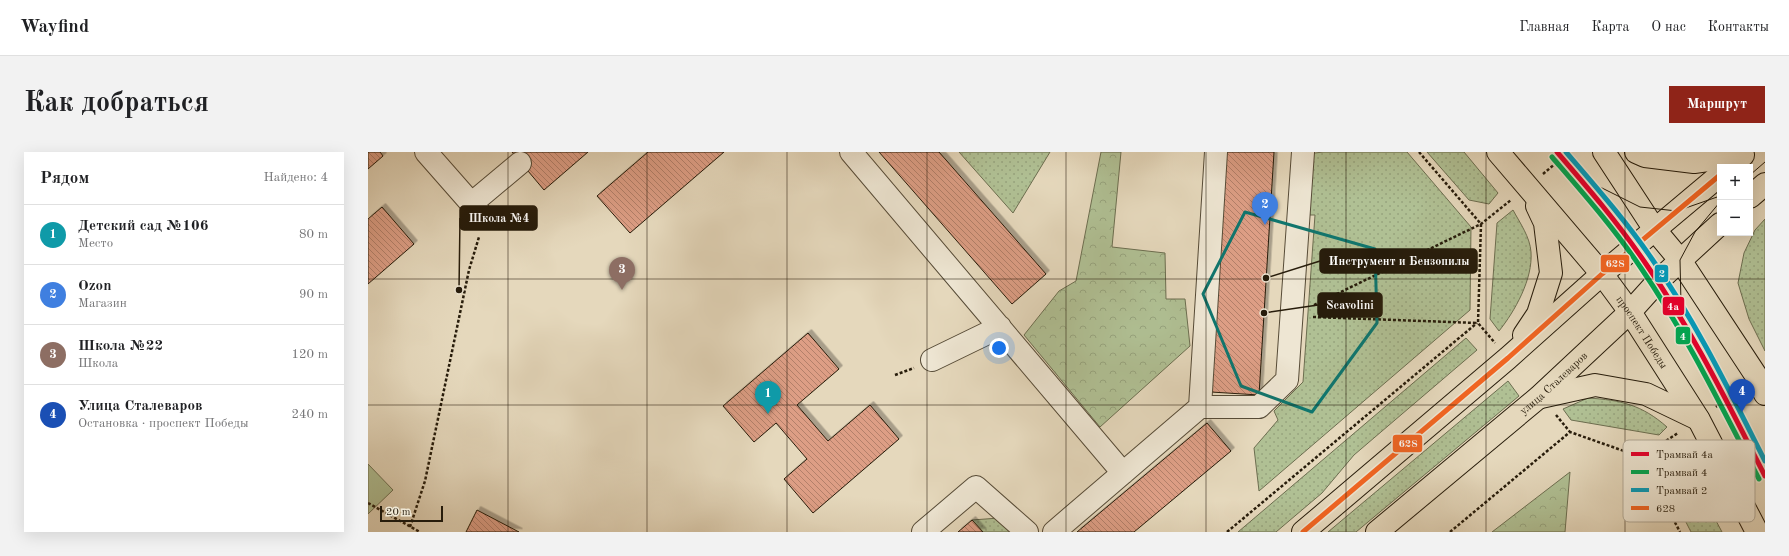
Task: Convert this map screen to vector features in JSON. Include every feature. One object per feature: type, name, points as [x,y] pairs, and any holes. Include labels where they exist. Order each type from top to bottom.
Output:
[{"type":"main road","name":"проспект Победы","points":[[1498,152],[1602,274],[1630,312],[1699,420],[1709,440]]},
{"type":"main road","points":[[1604,152],[1655,230],[1680,260],[1755,374],[1765,394]]},
{"type":"main road","points":[[1636,152],[1645,156],[1694,162],[1739,158]]},
{"type":"main road","points":[[1303,532],[1508,358],[1602,274],[1717,178]]},
{"type":"main road","points":[[1753,194],[1765,184]]},
{"type":"main road","points":[[1508,358],[1538,314],[1551,273],[1545,223],[1527,187]]},
{"type":"main road","name":"улица Сталеваров","points":[[1377,532],[1539,397],[1630,312],[1658,281],[1717,227]]},
{"type":"main road","points":[[1539,397],[1595,385],[1646,394],[1699,420]]},
{"type":"main road","name":"проспект Победы","points":[[1752,522],[1757,532]]},
{"type":"lane","points":[[426,152],[478,211],[520,163]]},
{"type":"lane","points":[[851,152],[1123,473]]},
{"type":"lane","points":[[1200,407],[1216,152]]},
{"type":"lane","points":[[1054,532],[1200,407],[1259,407],[1287,380],[1303,152]]},
{"type":"lane","points":[[932,360],[1000,327]]},
{"type":"lane","points":[[922,532],[976,487],[1027,532]]},
{"type":"path","points":[[1419,152],[1481,224],[1478,323],[1508,358]]},
{"type":"path","points":[[410,527],[424,481],[469,270],[478,211]]},
{"type":"path","points":[[1291,316],[1481,224]]},
{"type":"path","points":[[1291,316],[1478,323]]},
{"type":"path","points":[[1227,532],[1478,323]]},
{"type":"path","points":[[1539,397],[1570,432],[1623,451]]},
{"type":"path","points":[[1450,532],[1570,432]]},
{"type":"path","points":[[368,503],[420,532]]},
{"type":"path","points":[[1675,522],[1680,532]]},
{"type":"highlighted area","points":[[1245,212],[1375,249],[1377,323],[1312,412],[1241,386],[1203,294]]},
{"type":"green space","points":[[959,152],[1050,152],[1013,213]]},
{"type":"green space","points":[[1101,152],[1121,152],[1112,247],[1165,253],[1166,299],[1185,299],[1190,346],[1100,427],[1024,335],[1059,291],[1076,281]]},
{"type":"green space","points":[[1323,152],[1407,152],[1471,227],[1470,310],[1259,491],[1254,448],[1278,420],[1274,411],[1303,382],[1315,215],[1305,215],[1307,154]]},
{"type":"green space","points":[[1427,152],[1464,152],[1498,193],[1489,204],[1469,200]]},
{"type":"green space","points":[[1513,210],[1529,241],[1531,262],[1522,294],[1511,314],[1499,331],[1490,319],[1497,223]]},
{"type":"green space","points":[[1765,219],[1765,351],[1749,319],[1738,283],[1744,253],[1755,230]]},
{"type":"green space","points":[[1466,338],[1477,350],[1354,455],[1322,493],[1276,532],[1238,532]]},
{"type":"green space","points":[[1508,381],[1519,396],[1356,532],[1328,532]]},
{"type":"green space","points":[[1588,398],[1611,400],[1630,405],[1649,413],[1667,427],[1659,435],[1571,420],[1563,409]]},
{"type":"green space","points":[[368,464],[393,490],[368,514]]},
{"type":"green space","points":[[1570,472],[1565,532],[1492,532]]},
{"type":"green space","points":[[999,518],[1014,532],[983,532],[972,520]]},
{"type":"green space","points":[[1686,522],[1717,522],[1722,532],[1691,532]]},
{"type":"building","points":[[368,152],[380,152],[383,156],[368,169]]},
{"type":"building","points":[[512,152],[588,152],[544,190]]},
{"type":"building","points":[[648,152],[724,152],[630,233],[597,196]]},
{"type":"building","points":[[879,152],[939,152],[1046,274],[1012,304]]},
{"type":"building","points":[[1226,152],[1274,152],[1259,395],[1211,392]]},
{"type":"building","points":[[382,207],[414,244],[368,284],[368,219]]},
{"type":"building","points":[[808,333],[839,369],[797,405],[828,441],[870,405],[899,439],[813,513],[784,479],[807,459],[776,423],[754,442],[723,406]]},
{"type":"building","points":[[1207,423],[1231,451],[1134,532],[1077,532]]},
{"type":"building","points":[[477,510],[519,532],[466,532]]},
{"type":"building","points":[[972,520],[983,532],[958,532]]},
{"type":"tram line","name":"4а","points":[[1557,152],[1614,220],[1663,289],[1709,368],[1746,440]]},
{"type":"tram line","name":"2","points":[[1566,152],[1632,231],[1668,283],[1698,332],[1754,440]]},
{"type":"tram line","name":"4","points":[[1552,157],[1598,211],[1641,268],[1688,345],[1739,440]]},
{"type":"tram line","points":[[1753,172],[1765,162]]},
{"type":"tram line","points":[[1598,186],[1640,207],[1677,211],[1717,197]]},
{"type":"tram line","points":[[1691,339],[1681,304],[1680,260],[1695,232],[1717,206]]},
{"type":"tram line","name":"2","points":[[1755,441],[1765,461]]},
{"type":"tram line","name":"4а","points":[[1755,457],[1765,476]]},
{"type":"tram line","name":"4","points":[[1755,471],[1759,479]]},
{"type":"transit line","name":"628","points":[[1303,532],[1508,358],[1602,274],[1717,178]]},
{"type":"place","name":"Ozon","points":[[1265,225]]},
{"type":"place","name":"Инструмент и Бензопилы","points":[[1266,278]]},
{"type":"place","name":"Школа №4","points":[[459,290]]},
{"type":"place","name":"Школа №22","points":[[622,290]]},
{"type":"place","name":"Scavolini","points":[[1264,313]]},
{"type":"place","name":"Улица Сталеваров","points":[[1742,412]]},
{"type":"place","name":"Детский сад №106","points":[[768,414]]}]
